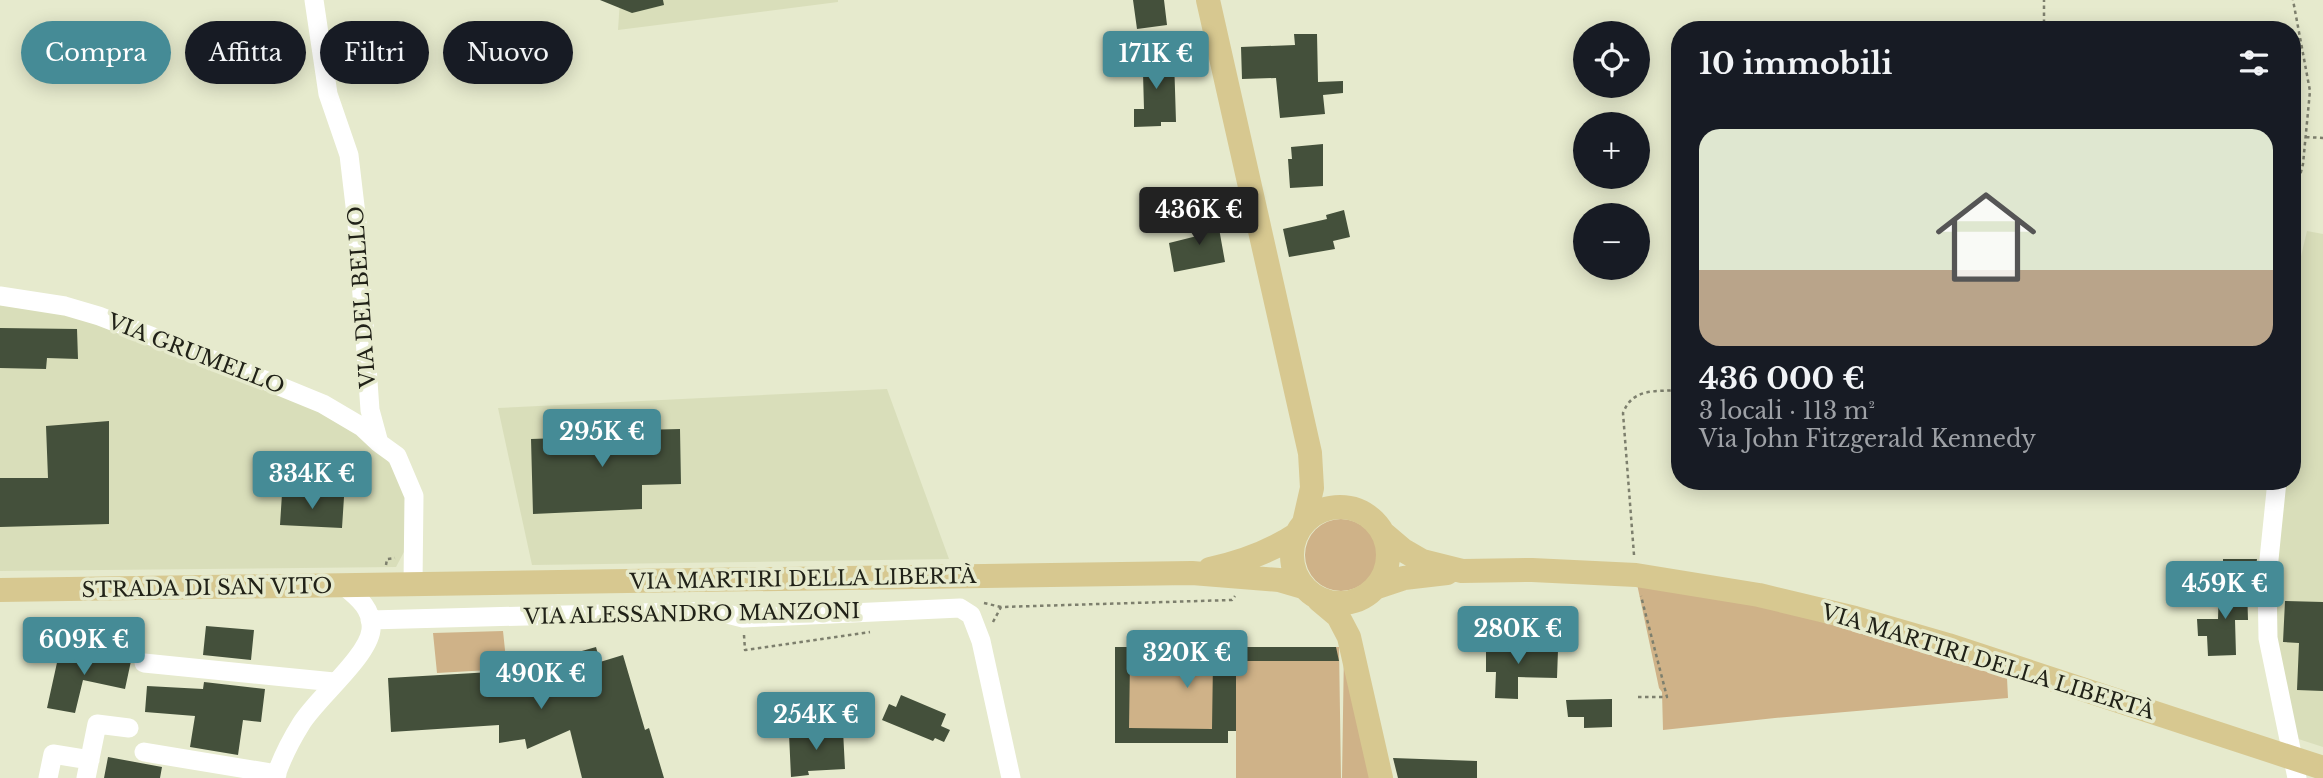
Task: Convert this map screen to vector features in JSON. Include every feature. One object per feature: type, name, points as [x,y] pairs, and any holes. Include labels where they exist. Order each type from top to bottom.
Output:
[{"type":"main road","points":[[1208,0],[1310,453],[1312,488],[1301,528],[1292,547],[1292,561],[1296,575],[1311,593],[1333,610],[1344,626],[1357,670],[1381,778]]},
{"type":"main road","points":[[1310,453],[1347,507]]},
{"type":"main road","points":[[1301,528],[1324,510],[1347,507],[1368,516],[1383,533],[1389,551],[1388,564],[1373,591],[1361,625],[1357,670]]},
{"type":"main road","name":"VIA MARTIRI DELLA LIBERTÀ","points":[[1192,573],[1240,563],[1278,547],[1301,528]]},
{"type":"main road","name":"VIA MARTIRI DELLA LIBERTÀ","points":[[1383,533],[1422,561],[1462,571],[1532,570],[1636,575],[1759,596],[1855,618],[1948,645],[2305,767]]},
{"type":"main road","points":[[1311,593],[1336,604],[1353,602],[1404,578],[1462,571]]},
{"type":"main road","name":"VIA MARTIRI DELLA LIBERTÀ","points":[[413,584],[1192,573],[1279,580],[1311,593]]},
{"type":"main road","name":"STRADA DI SAN VITO","points":[[0,590],[413,584]]},
{"type":"street","name":"VIA DEL BELLO","points":[[314,0],[328,94],[349,155],[358,223],[370,411],[379,443],[397,456],[414,496],[413,584]]},
{"type":"street","name":"VIA GRUMELLO","points":[[0,296],[65,306],[99,316],[247,373],[323,404],[362,427],[379,443]]},
{"type":"street","points":[[2277,490],[2267,579],[2268,638],[2305,767]]},
{"type":"street","points":[[144,752],[276,776],[301,724],[334,682],[358,658],[371,632],[369,611],[345,587]]},
{"type":"street","name":"VIA ALESSANDRO MANZONI","points":[[370,620],[715,611],[743,618],[960,608],[971,615],[981,641],[1011,778]]},
{"type":"street","points":[[144,663],[334,682]]},
{"type":"street","points":[[48,778],[53,754],[88,769],[97,724],[128,728]]},
{"type":"path","points":[[2044,0],[2044,21]]},
{"type":"path","points":[[2293,0],[2297,21]]},
{"type":"path","points":[[2301,43],[2310,91],[2301,172]]},
{"type":"path","points":[[2305,137],[2323,138]]},
{"type":"path","points":[[1638,697],[1667,697],[1636,575],[1623,413],[1627,402],[1635,396],[1671,391]]},
{"type":"path","points":[[982,603],[1001,607],[1232,600],[1240,589],[1240,578]]},
{"type":"path","points":[[981,641],[992,640],[993,621],[1001,607]]},
{"type":"path","name":"VIA ALESSANDRO MANZONI","points":[[745,650],[879,630]]},
{"type":"shaded area","points":[[620,0],[838,0],[838,2],[618,30]]},
{"type":"shaded area","points":[[2307,231],[2323,234],[2323,747],[2286,735],[2271,652],[2282,490],[2301,490],[2301,256]]},
{"type":"shaded area","points":[[0,305],[75,316],[151,346],[242,375],[322,412],[371,441],[391,465],[403,486],[408,511],[405,550],[396,567],[0,571]]},
{"type":"shaded area","points":[[887,389],[949,559],[532,565],[498,408]]},
{"type":"shaded area","points":[[1341,519],[1355,522],[1367,529],[1374,541],[1377,555],[1374,569],[1367,581],[1355,588],[1341,591],[1327,588],[1315,581],[1308,569],[1305,555],[1308,541],[1315,529],[1327,522]]},
{"type":"shaded area","points":[[1637,584],[1753,601],[2007,678],[2008,698],[1663,730],[1662,692]]},
{"type":"shaded area","points":[[503,631],[507,669],[437,673],[433,633]]},
{"type":"shaded area","points":[[1115,647],[1339,647],[1341,778],[1236,778],[1236,731],[1228,731],[1228,743],[1115,743]]},
{"type":"shaded area","points":[[1344,650],[1373,778],[1342,778]]},
{"type":"building","points":[[600,0],[663,0],[664,5],[632,13]]},
{"type":"building","points":[[1133,0],[1164,0],[1167,25],[1137,29]]},
{"type":"building","points":[[1294,34],[1317,34],[1318,82],[1343,81],[1343,93],[1323,95],[1325,114],[1280,118],[1276,78],[1242,79],[1241,47],[1295,45]]},
{"type":"building","points":[[1157,55],[1158,58],[1174,58],[1176,122],[1161,122],[1161,126],[1134,127],[1134,109],[1144,109],[1143,73],[1132,73],[1132,56]]},
{"type":"building","points":[[1323,144],[1323,186],[1290,188],[1288,159],[1292,159],[1291,147]]},
{"type":"building","points":[[1344,210],[1350,237],[1333,241],[1335,249],[1289,257],[1283,229],[1327,219],[1326,215]]},
{"type":"building","points":[[1217,217],[1225,262],[1174,272],[1169,243],[1197,236],[1193,221]]},
{"type":"building","points":[[0,328],[77,329],[78,359],[47,358],[46,369],[0,368]]},
{"type":"building","points":[[109,421],[109,524],[0,527],[0,478],[48,478],[46,426]]},
{"type":"building","points":[[680,429],[681,484],[642,485],[642,509],[533,514],[531,439],[561,438],[560,432]]},
{"type":"building","points":[[282,494],[344,497],[342,528],[280,525]]},
{"type":"building","points":[[2223,559],[2257,559],[2255,576],[2240,575],[2240,569],[2223,567]]},
{"type":"building","points":[[2247,586],[2248,620],[2235,620],[2236,655],[2208,656],[2207,636],[2198,636],[2197,619],[2218,619],[2219,587]]},
{"type":"building","points":[[2285,601],[2323,602],[2323,691],[2297,690],[2299,643],[2283,642]]},
{"type":"building","points":[[206,626],[254,630],[251,660],[203,655]]},
{"type":"building","points":[[1486,643],[1518,643],[1518,650],[1558,650],[1557,678],[1518,677],[1518,699],[1495,698],[1496,672],[1486,672]]},
{"type":"building","points":[[596,647],[600,662],[623,655],[645,730],[649,728],[664,778],[582,778],[570,730],[527,749],[525,739],[499,743],[499,725],[391,732],[388,678],[509,671],[515,688],[555,676],[550,660]]},
{"type":"building","points":[[1115,647],[1336,647],[1339,661],[1236,661],[1236,731],[1228,731],[1228,743],[1115,743]],"holes":[[[1130,661],[1213,662],[1212,729],[1129,728]]]},
{"type":"building","points":[[60,649],[131,661],[125,689],[83,680],[75,713],[47,708]]},
{"type":"building","points":[[204,682],[265,689],[261,722],[243,720],[238,755],[190,747],[195,716],[145,712],[147,686],[203,689]]},
{"type":"building","points":[[901,695],[946,714],[941,726],[950,730],[944,742],[935,738],[933,741],[882,720],[889,704],[896,707]]},
{"type":"building","points":[[1612,699],[1612,727],[1584,728],[1584,717],[1568,717],[1566,700]]},
{"type":"building","points":[[843,730],[845,769],[808,771],[809,775],[791,777],[789,734]]},
{"type":"building","points":[[108,757],[162,767],[160,778],[104,778]]},
{"type":"building","points":[[1393,758],[1477,761],[1477,778],[1398,778]]}]
